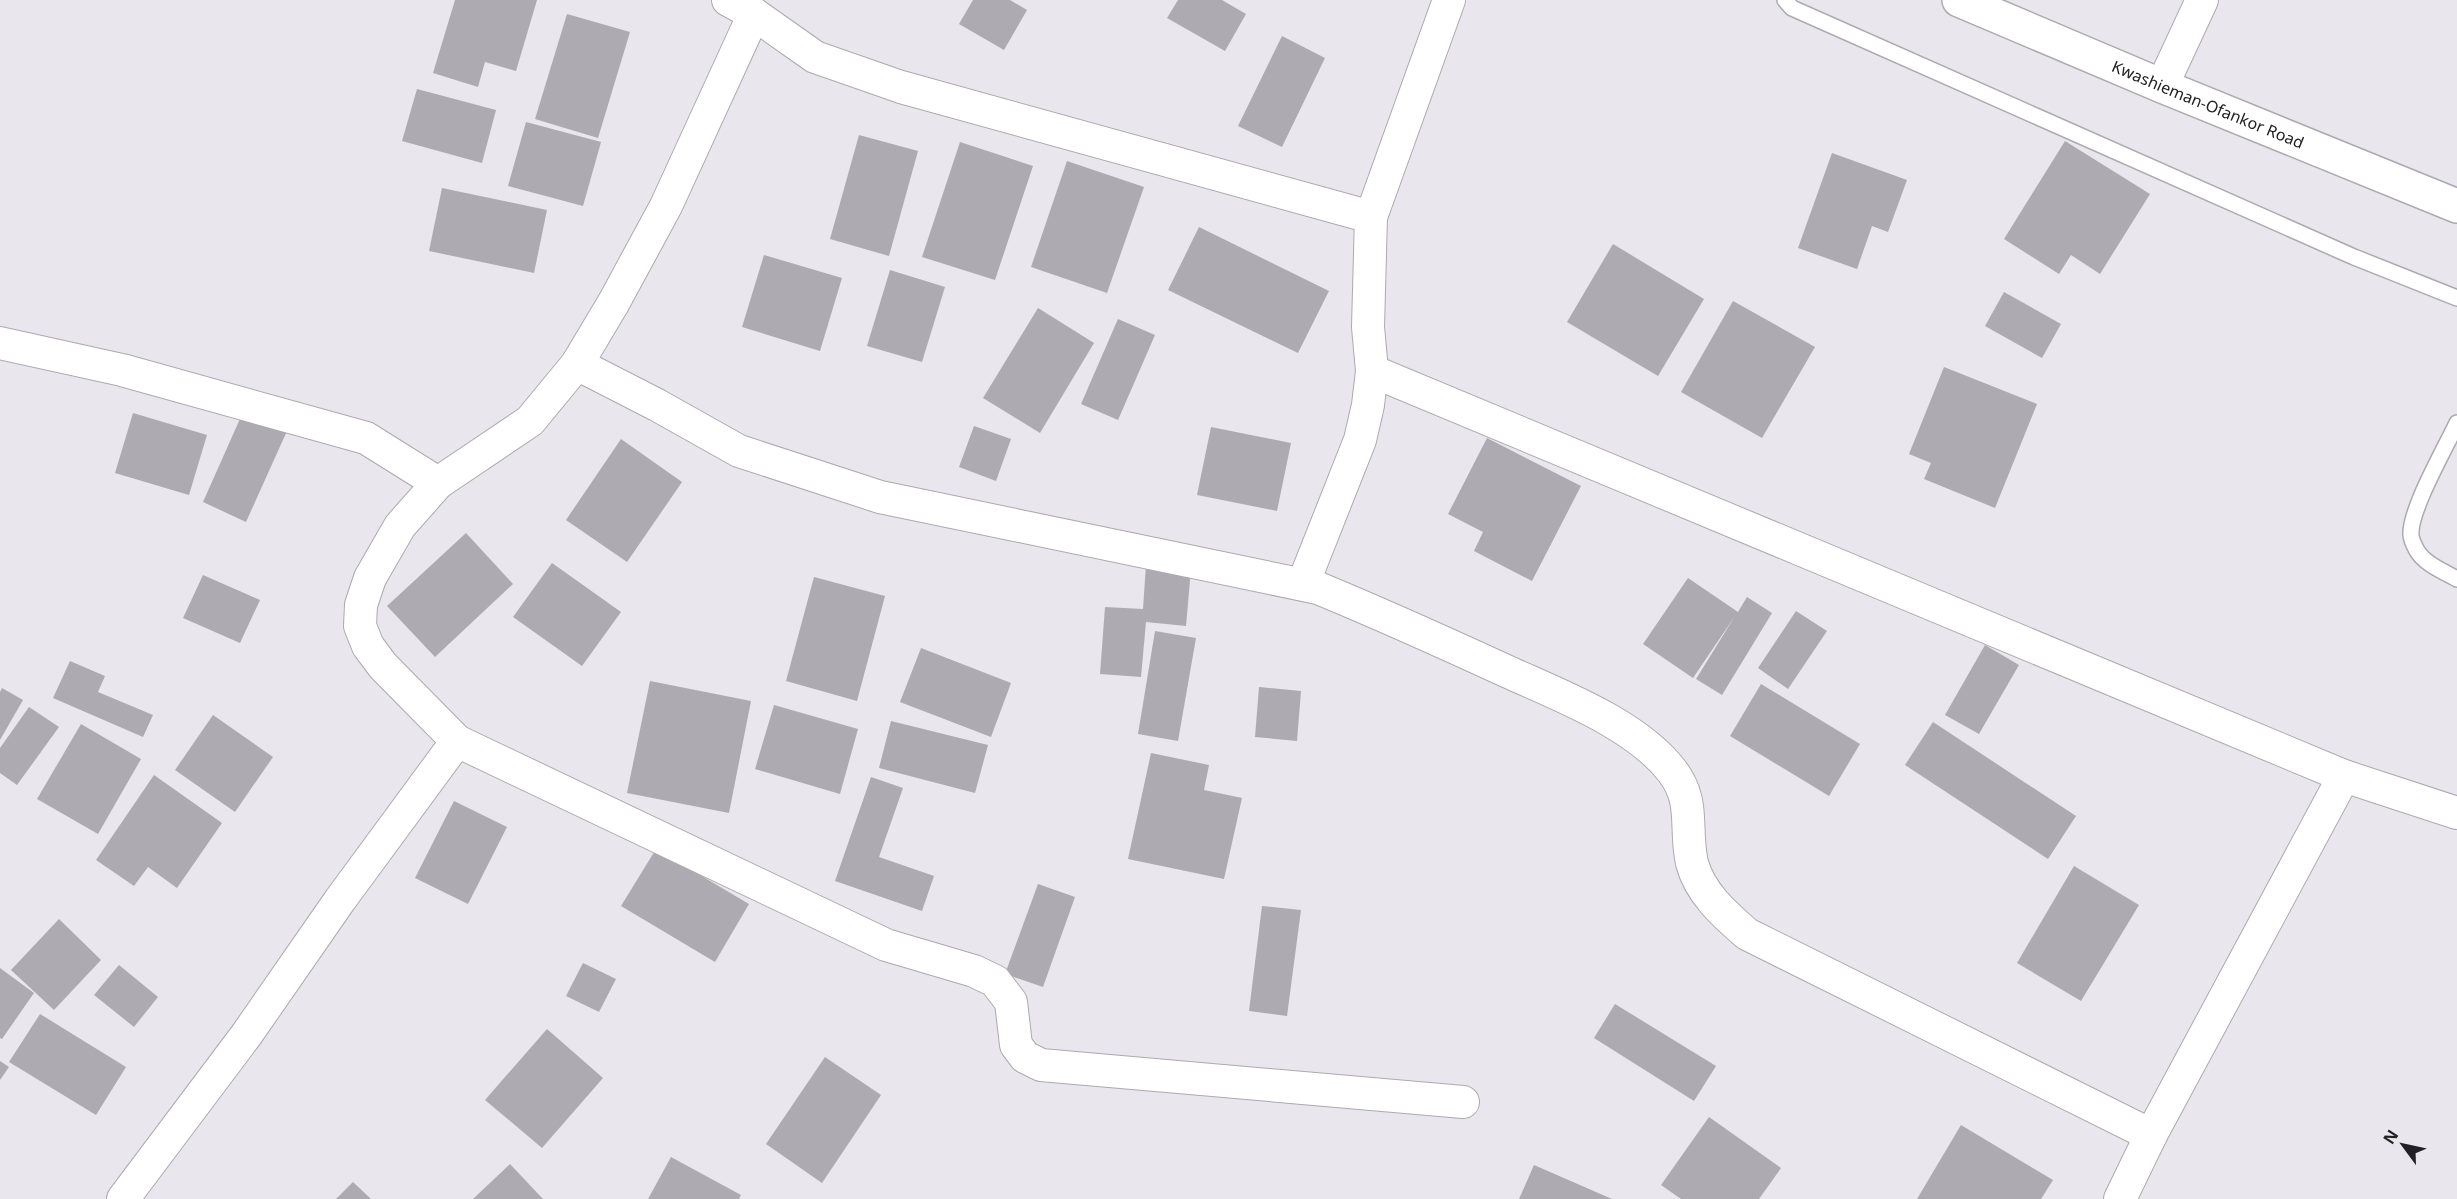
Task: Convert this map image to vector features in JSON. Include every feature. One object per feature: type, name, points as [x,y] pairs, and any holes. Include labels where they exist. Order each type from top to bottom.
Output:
[{"type":"main road","name":"Kwashieman-Ofankor Road","points":[[1959,0],[2162,86],[2457,206]]},
{"type":"street","points":[[1303,584],[1359,440],[1368,405],[1372,371],[1368,327],[1371,217],[1449,0]]},
{"type":"street","points":[[2162,86],[2202,0]]},
{"type":"street","points":[[1371,217],[901,87],[815,57],[741,7],[666,206],[614,302],[577,364],[530,421],[438,483],[400,526],[378,560],[361,605],[360,626],[368,646],[383,666],[457,741],[886,945],[974,971],[995,981],[1011,1002],[1016,1045],[1026,1057],[1041,1065],[1463,1102]]},
{"type":"street","points":[[0,343],[122,370],[366,438],[438,483]]},
{"type":"street","points":[[577,364],[739,451],[880,497],[1303,584],[1386,615],[1585,707],[1618,726],[1645,746],[1672,771],[1687,796],[1693,864],[1703,888],[1720,911],[1747,934],[2151,1135]]},
{"type":"street","points":[[1372,371],[2344,776],[2457,813]]},
{"type":"street","points":[[123,1199],[247,1034],[340,900],[457,741]]},
{"type":"street","points":[[2120,1199],[2151,1135],[2344,776]]},
{"type":"lane","points":[[1785,0],[1792,8],[2343,252],[2457,298]]},
{"type":"lane","points":[[2457,423],[2419,504],[2412,523],[2411,537],[2416,550],[2426,561],[2457,579]]},
{"type":"building","points":[[455,0],[537,0],[516,71],[485,62],[478,87],[433,73]]},
{"type":"building","points":[[973,0],[1010,0],[1027,10],[1004,50],[959,24]]},
{"type":"building","points":[[1178,0],[1222,0],[1246,14],[1225,51],[1167,18]]},
{"type":"building","points":[[567,14],[630,32],[598,138],[535,119]]},
{"type":"building","points":[[1282,36],[1325,58],[1282,147],[1238,126]]},
{"type":"building","points":[[417,89],[496,110],[482,163],[402,141]]},
{"type":"building","points":[[526,122],[601,142],[583,206],[508,186]]},
{"type":"building","points":[[859,135],[918,151],[889,256],[830,239]]},
{"type":"building","points":[[2065,141],[2150,194],[2100,274],[2071,255],[2059,274],[2004,239]]},
{"type":"building","points":[[960,142],[1033,166],[995,280],[922,257]]},
{"type":"building","points":[[1832,153],[1907,180],[1888,232],[1872,226],[1857,269],[1798,248]]},
{"type":"building","points":[[1067,161],[1144,187],[1107,293],[1031,267]]},
{"type":"building","points":[[442,188],[547,210],[534,273],[429,251]]},
{"type":"building","points":[[1199,227],[1329,291],[1298,353],[1168,290]]},
{"type":"building","points":[[1613,244],[1704,299],[1658,376],[1567,322]]},
{"type":"building","points":[[764,255],[842,278],[820,351],[742,327]]},
{"type":"building","points":[[890,270],[945,287],[922,362],[867,346]]},
{"type":"building","points":[[2004,292],[2061,324],[2042,358],[1985,326]]},
{"type":"building","points":[[1733,301],[1815,347],[1762,438],[1681,392]]},
{"type":"building","points":[[1038,308],[1094,343],[1040,433],[983,398]]},
{"type":"building","points":[[1118,319],[1155,335],[1118,420],[1081,404]]},
{"type":"building","points":[[1944,367],[2037,404],[1995,508],[1924,479],[1931,463],[1909,454]]},
{"type":"building","points":[[243,412],[287,431],[246,522],[203,502]]},
{"type":"building","points":[[133,413],[207,435],[189,495],[115,473]]},
{"type":"building","points":[[974,426],[1011,439],[996,481],[959,467]]},
{"type":"building","points":[[1211,427],[1291,443],[1277,511],[1197,495]]},
{"type":"building","points":[[1487,438],[1581,486],[1532,581],[1474,551],[1483,532],[1448,514]]},
{"type":"building","points":[[621,439],[682,482],[627,562],[566,520]]},
{"type":"building","points":[[466,533],[513,584],[435,657],[387,606]]},
{"type":"building","points":[[552,563],[621,612],[582,666],[513,617]]},
{"type":"building","points":[[1146,565],[1191,569],[1186,626],[1146,622],[1141,677],[1100,674],[1105,607],[1143,609]]},
{"type":"building","points":[[203,575],[260,600],[240,643],[183,618]]},
{"type":"building","points":[[814,577],[885,596],[857,701],[786,681]]},
{"type":"building","points":[[1688,578],[1738,612],[1747,597],[1772,613],[1722,695],[1696,679],[1735,616],[1693,678],[1643,644]]},
{"type":"building","points":[[1796,611],[1827,631],[1788,689],[1758,668]]},
{"type":"building","points":[[1155,631],[1196,638],[1178,741],[1138,734]]},
{"type":"building","points":[[1985,645],[2019,665],[1979,734],[1945,715]]},
{"type":"building","points":[[921,648],[1011,683],[991,737],[900,702]]},
{"type":"building","points":[[70,661],[105,676],[98,692],[153,715],[143,737],[53,698]]},
{"type":"building","points":[[650,681],[751,701],[729,813],[627,793]]},
{"type":"building","points":[[1761,684],[1860,744],[1829,796],[1730,736]]},
{"type":"building","points":[[1259,687],[1301,691],[1297,741],[1255,737]]},
{"type":"building","points":[[2,688],[23,700],[0,740],[0,692]]},
{"type":"building","points":[[774,705],[858,729],[840,794],[755,769]]},
{"type":"building","points":[[29,707],[59,727],[17,785],[0,773],[0,748]]},
{"type":"building","points":[[213,715],[273,757],[235,812],[175,770]]},
{"type":"building","points":[[891,721],[988,745],[975,793],[879,768]]},
{"type":"building","points":[[1933,722],[2076,816],[2048,859],[1905,765]]},
{"type":"building","points":[[81,724],[141,759],[98,834],[37,799]]},
{"type":"building","points":[[1151,753],[1209,765],[1204,790],[1242,798],[1224,879],[1128,859]]},
{"type":"building","points":[[154,775],[222,823],[177,888],[148,867],[134,886],[96,860]]},
{"type":"building","points":[[871,777],[903,788],[879,857],[934,876],[922,911],[835,881]]},
{"type":"building","points":[[454,801],[507,827],[468,904],[415,878]]},
{"type":"building","points":[[656,849],[749,904],[715,962],[621,906]]},
{"type":"building","points":[[2074,866],[2139,905],[2081,1001],[2017,963]]},
{"type":"building","points":[[1038,884],[1075,897],[1043,987],[1005,974]]},
{"type":"building","points":[[1262,906],[1301,910],[1287,1016],[1249,1011]]},
{"type":"building","points":[[59,919],[101,960],[54,1010],[11,970]]},
{"type":"building","points":[[583,963],[616,979],[599,1012],[566,996]]},
{"type":"building","points":[[119,965],[158,997],[134,1027],[94,995]]},
{"type":"building","points":[[0,968],[34,993],[2,1039],[0,1038]]},
{"type":"building","points":[[1615,1004],[1716,1066],[1694,1101],[1594,1038]]},
{"type":"building","points":[[40,1014],[126,1067],[96,1115],[9,1062]]},
{"type":"building","points":[[547,1029],[603,1078],[542,1148],[485,1100]]},
{"type":"building","points":[[825,1057],[881,1095],[822,1183],[766,1144]]},
{"type":"building","points":[[0,1061],[9,1067],[0,1080]]},
{"type":"building","points":[[1709,1117],[1781,1168],[1759,1199],[1681,1199],[1661,1185]]},
{"type":"building","points":[[1961,1125],[2053,1180],[2041,1199],[1917,1199]]},
{"type":"building","points":[[671,1157],[741,1195],[739,1199],[648,1199]]},
{"type":"building","points":[[510,1164],[543,1199],[473,1199]]},
{"type":"building","points":[[1534,1165],[1612,1199],[1519,1199]]},
{"type":"building","points":[[353,1182],[371,1199],[336,1199]]}]
